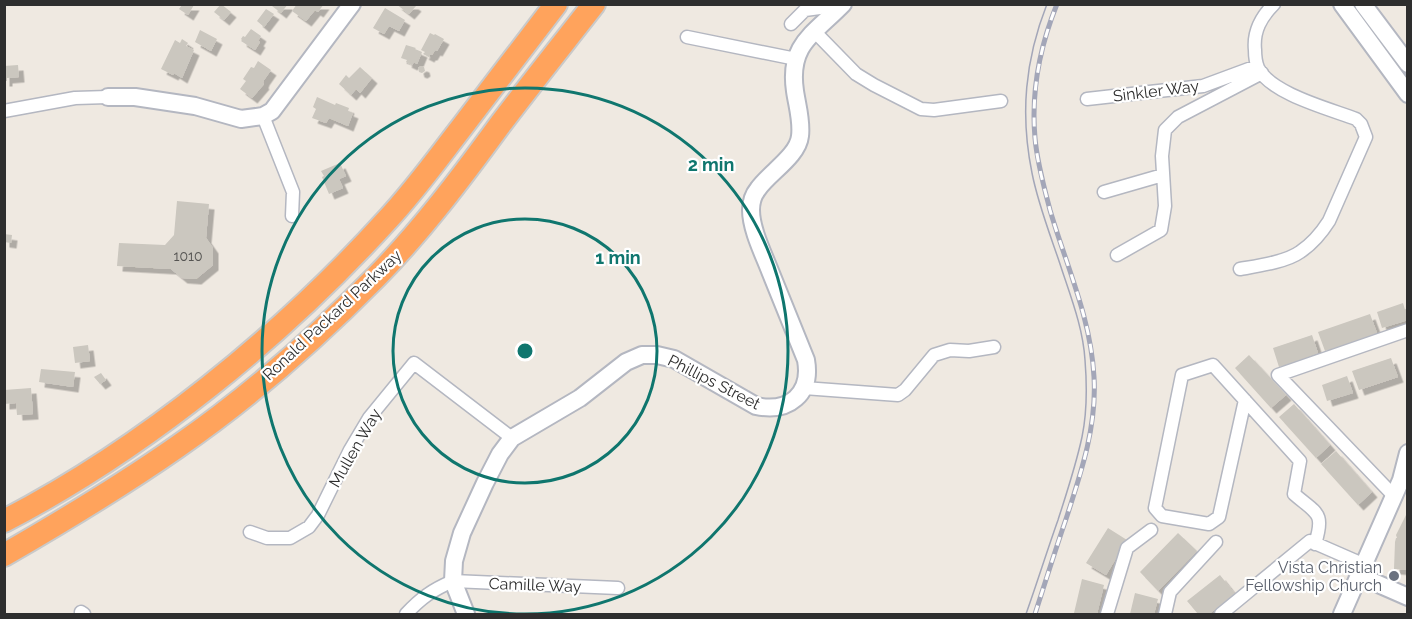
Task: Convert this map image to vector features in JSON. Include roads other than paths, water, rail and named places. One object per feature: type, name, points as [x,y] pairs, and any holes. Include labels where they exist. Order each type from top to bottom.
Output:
[{"type":"highway","name":"Ronald Packard Parkway","points":[[4,521],[107,460],[154,427],[229,370],[301,307],[352,258],[424,177],[556,4]]},
{"type":"highway","name":"Ronald Packard Parkway","points":[[4,555],[62,522],[178,446],[273,372],[327,324],[377,276],[440,206],[594,4]]},
{"type":"street","points":[[4,111],[75,98],[135,97],[195,106],[241,119],[263,116],[272,111],[352,4]]},
{"type":"street","points":[[1240,269],[1274,262],[1299,253],[1322,232],[1366,137],[1361,124],[1356,119],[1288,94],[1259,70],[1254,40],[1257,26],[1274,4]]},
{"type":"street","points":[[1342,4],[1407,94]]},
{"type":"street","points":[[1363,4],[1407,64]]},
{"type":"street","points":[[791,24],[805,10],[843,5]]},
{"type":"street","points":[[843,5],[806,41],[795,59],[794,83],[800,138],[795,150],[758,189],[752,199],[752,218],[759,244],[806,360],[808,374],[804,388],[897,395],[905,390],[934,355],[950,350],[969,351],[994,347]]},
{"type":"street","points":[[815,32],[856,74],[921,109],[934,110],[1001,101]]},
{"type":"street","points":[[687,37],[795,59]]},
{"type":"street","points":[[1117,255],[1161,230],[1165,206],[1162,156],[1165,130],[1178,117],[1259,70]]},
{"type":"street","name":"Sinkler Way","points":[[1087,99],[1203,86],[1259,70]]},
{"type":"street","points":[[263,116],[293,192],[292,216]]},
{"type":"street","points":[[1104,192],[1163,174]]},
{"type":"street","points":[[1394,496],[1278,375],[1407,330]]},
{"type":"street","name":"Phillips Street","points":[[466,615],[453,581],[454,561],[462,533],[485,483],[500,454],[512,438],[580,398],[626,362],[642,355],[657,355],[674,359],[756,406],[771,408],[785,406],[804,388]]},
{"type":"street","name":"Mullen Way","points":[[250,532],[267,538],[290,538],[309,527],[318,515],[350,450],[369,418],[414,363],[512,438]]},
{"type":"street","points":[[1245,400],[1219,517],[1209,524],[1162,516],[1155,507],[1182,375],[1213,365],[1245,400],[1300,461],[1294,494],[1319,516],[1321,526],[1315,544]]},
{"type":"street","points":[[1342,615],[1401,480],[1407,453]]},
{"type":"street","points":[[1107,615],[1127,548],[1151,530]]},
{"type":"street","points":[[1221,615],[1310,541],[1407,597]]},
{"type":"street","points":[[1165,615],[1170,592],[1215,542]]},
{"type":"street","points":[[406,615],[420,599],[453,581]]},
{"type":"street","name":"Camille Way","points":[[453,581],[618,588]]},
{"type":"tram line","points":[[1026,614],[1080,447],[1086,399],[1084,348],[1079,323],[1044,219],[1028,151],[1026,108],[1029,67],[1047,4]]},
{"type":"railway","points":[[1035,614],[1082,467],[1090,431],[1094,395],[1092,355],[1088,334],[1050,210],[1035,138],[1034,104],[1038,70],[1057,4]]},
{"type":"place","name":"Vista Christian Fellowship Church","points":[[1394,576]]}]
